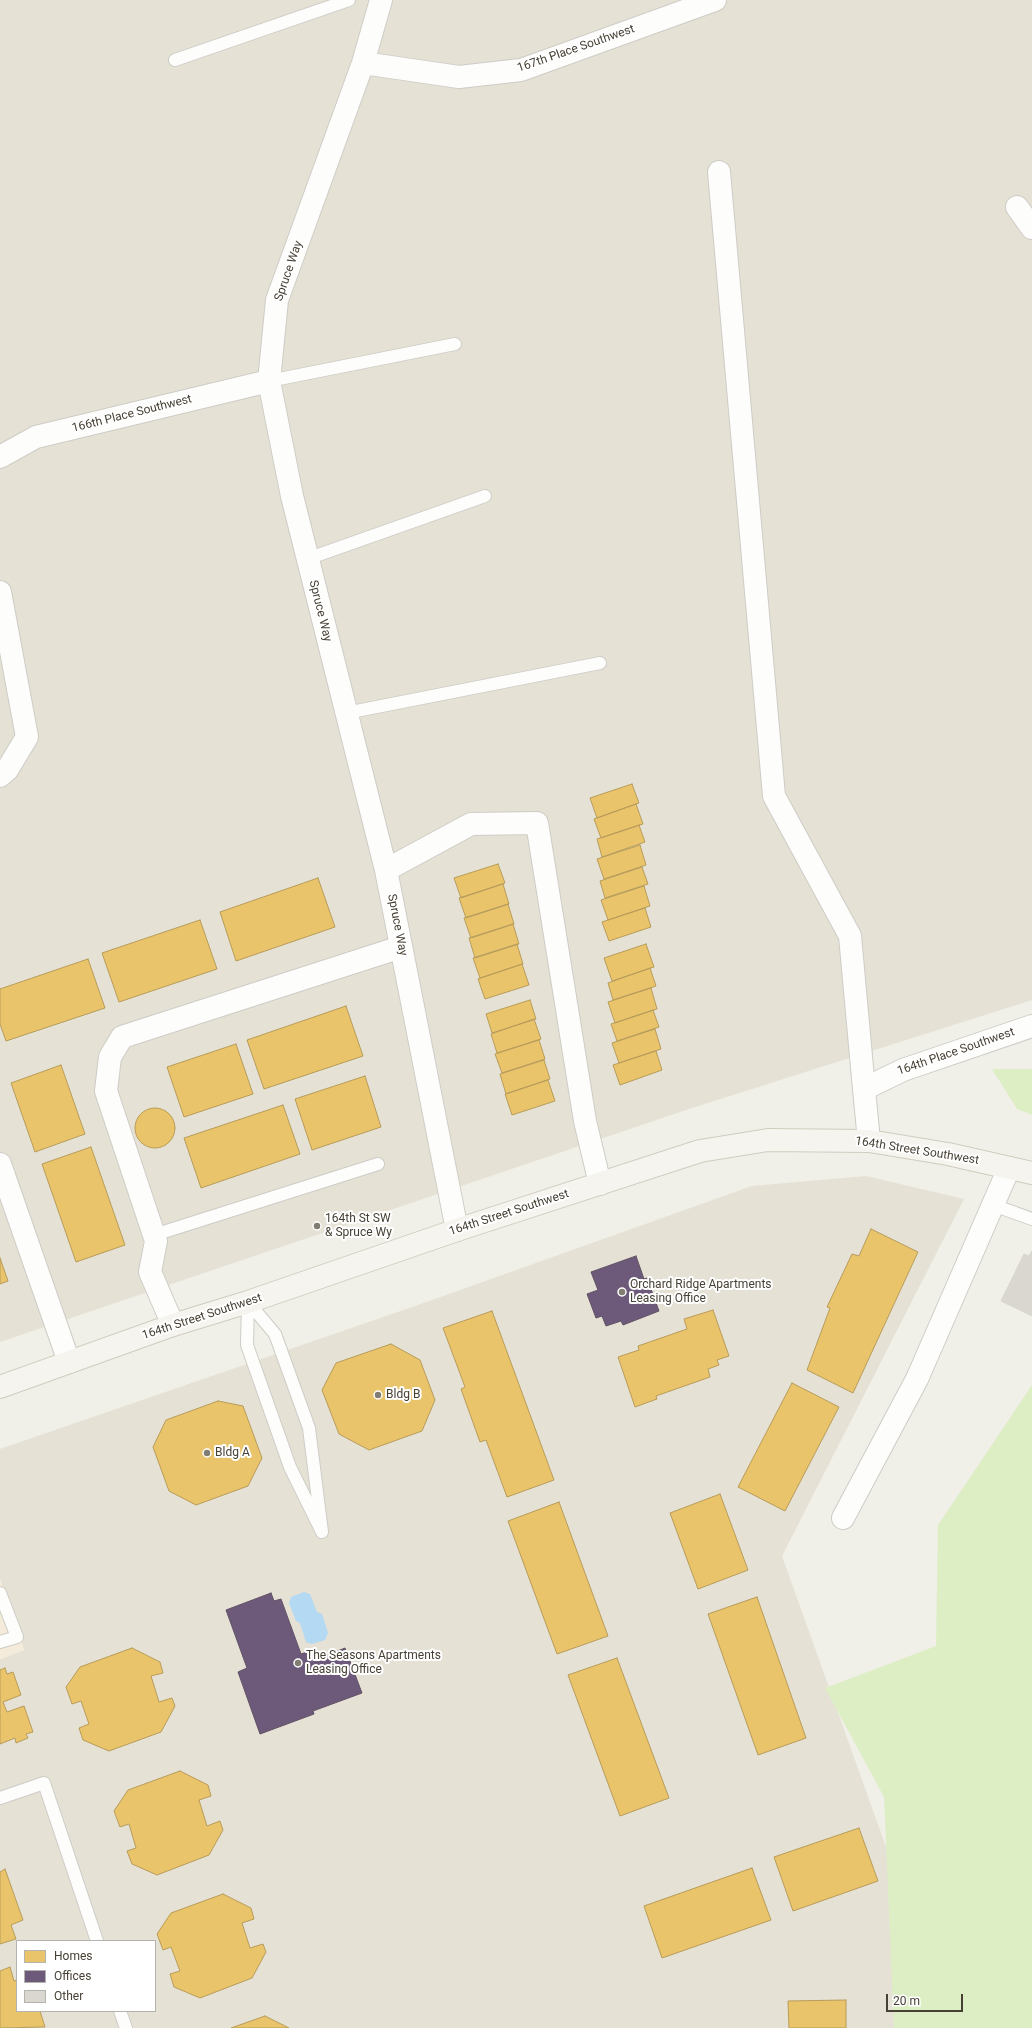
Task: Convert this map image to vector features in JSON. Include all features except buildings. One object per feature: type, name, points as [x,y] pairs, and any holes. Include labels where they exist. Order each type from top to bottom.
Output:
[{"type":"main road","name":"164th Street Southwest","points":[[0,1387],[173,1325],[248,1302],[458,1230],[700,1151],[768,1140],[869,1141],[948,1154],[1032,1173]]},
{"type":"street","name":"Spruce Way","points":[[381,0],[363,63],[277,300],[269,381],[292,496],[386,870],[458,1230]]},
{"type":"street","name":"167th Place Southwest","points":[[363,63],[459,77],[522,70],[714,0]]},
{"type":"street","points":[[719,172],[774,796],[850,936],[869,1141]]},
{"type":"street","points":[[1017,207],[1032,228]]},
{"type":"street","name":"166th Place Southwest","points":[[0,457],[36,437],[269,381]]},
{"type":"street","points":[[0,592],[27,736],[7,770],[0,776]]},
{"type":"street","points":[[386,870],[471,824],[537,823],[586,1121],[600,1184]]},
{"type":"street","points":[[173,1325],[150,1272],[156,1242],[106,1091],[110,1057],[122,1038],[401,947]]},
{"type":"street","name":"164th Place Southwest","points":[[864,1089],[903,1070],[1032,1026]]},
{"type":"street","points":[[0,1164],[69,1362]]},
{"type":"street","points":[[843,1518],[917,1379],[1009,1168]]},
{"type":"lane","points":[[175,60],[349,0]]},
{"type":"lane","points":[[269,381],[455,344]]},
{"type":"lane","points":[[308,559],[485,496]]},
{"type":"lane","points":[[346,713],[600,662]]},
{"type":"lane","points":[[154,1235],[378,1164]]},
{"type":"lane","points":[[993,1205],[1032,1219]]},
{"type":"lane","points":[[248,1302],[275,1334],[309,1428],[322,1532],[290,1467],[247,1344],[248,1302]]},
{"type":"lane","points":[[0,1593],[17,1637],[0,1642]]},
{"type":"lane","points":[[0,1798],[44,1783],[97,1940]]},
{"type":"lane","points":[[120,2012],[126,2028]]},
{"type":"shaded area","points":[[0,0],[1032,0],[1032,1000],[689,1109],[0,1342]]},
{"type":"shaded area","points":[[866,1176],[964,1199],[782,1556],[910,1914],[929,2028],[0,2028],[0,1659],[24,1650],[0,1579],[0,1449],[418,1305],[752,1186]]},
{"type":"shaded area","points":[[0,1579],[24,1650],[0,1659]]},
{"type":"green space","points":[[992,1069],[1032,1069],[1032,1115],[1017,1109]]},
{"type":"green space","points":[[1032,1385],[1032,2028],[894,2028],[884,1797],[825,1688],[936,1646],[938,1525]]},
{"type":"water","points":[[304,1592],[310,1594],[317,1612],[322,1614],[328,1633],[325,1640],[312,1644],[306,1642],[300,1623],[296,1621],[289,1603],[291,1597]]},
{"type":"place","name":"164th St SW & Spruce Wy","points":[[317,1226]]},
{"type":"place","name":"Orchard Ridge Apartments Leasing Office","points":[[622,1292]]},
{"type":"place","name":"Bldg B","points":[[378,1395]]},
{"type":"place","name":"Bldg A","points":[[207,1453]]},
{"type":"place","name":"The Seasons Apartments Leasing Office","points":[[298,1663]]}]
